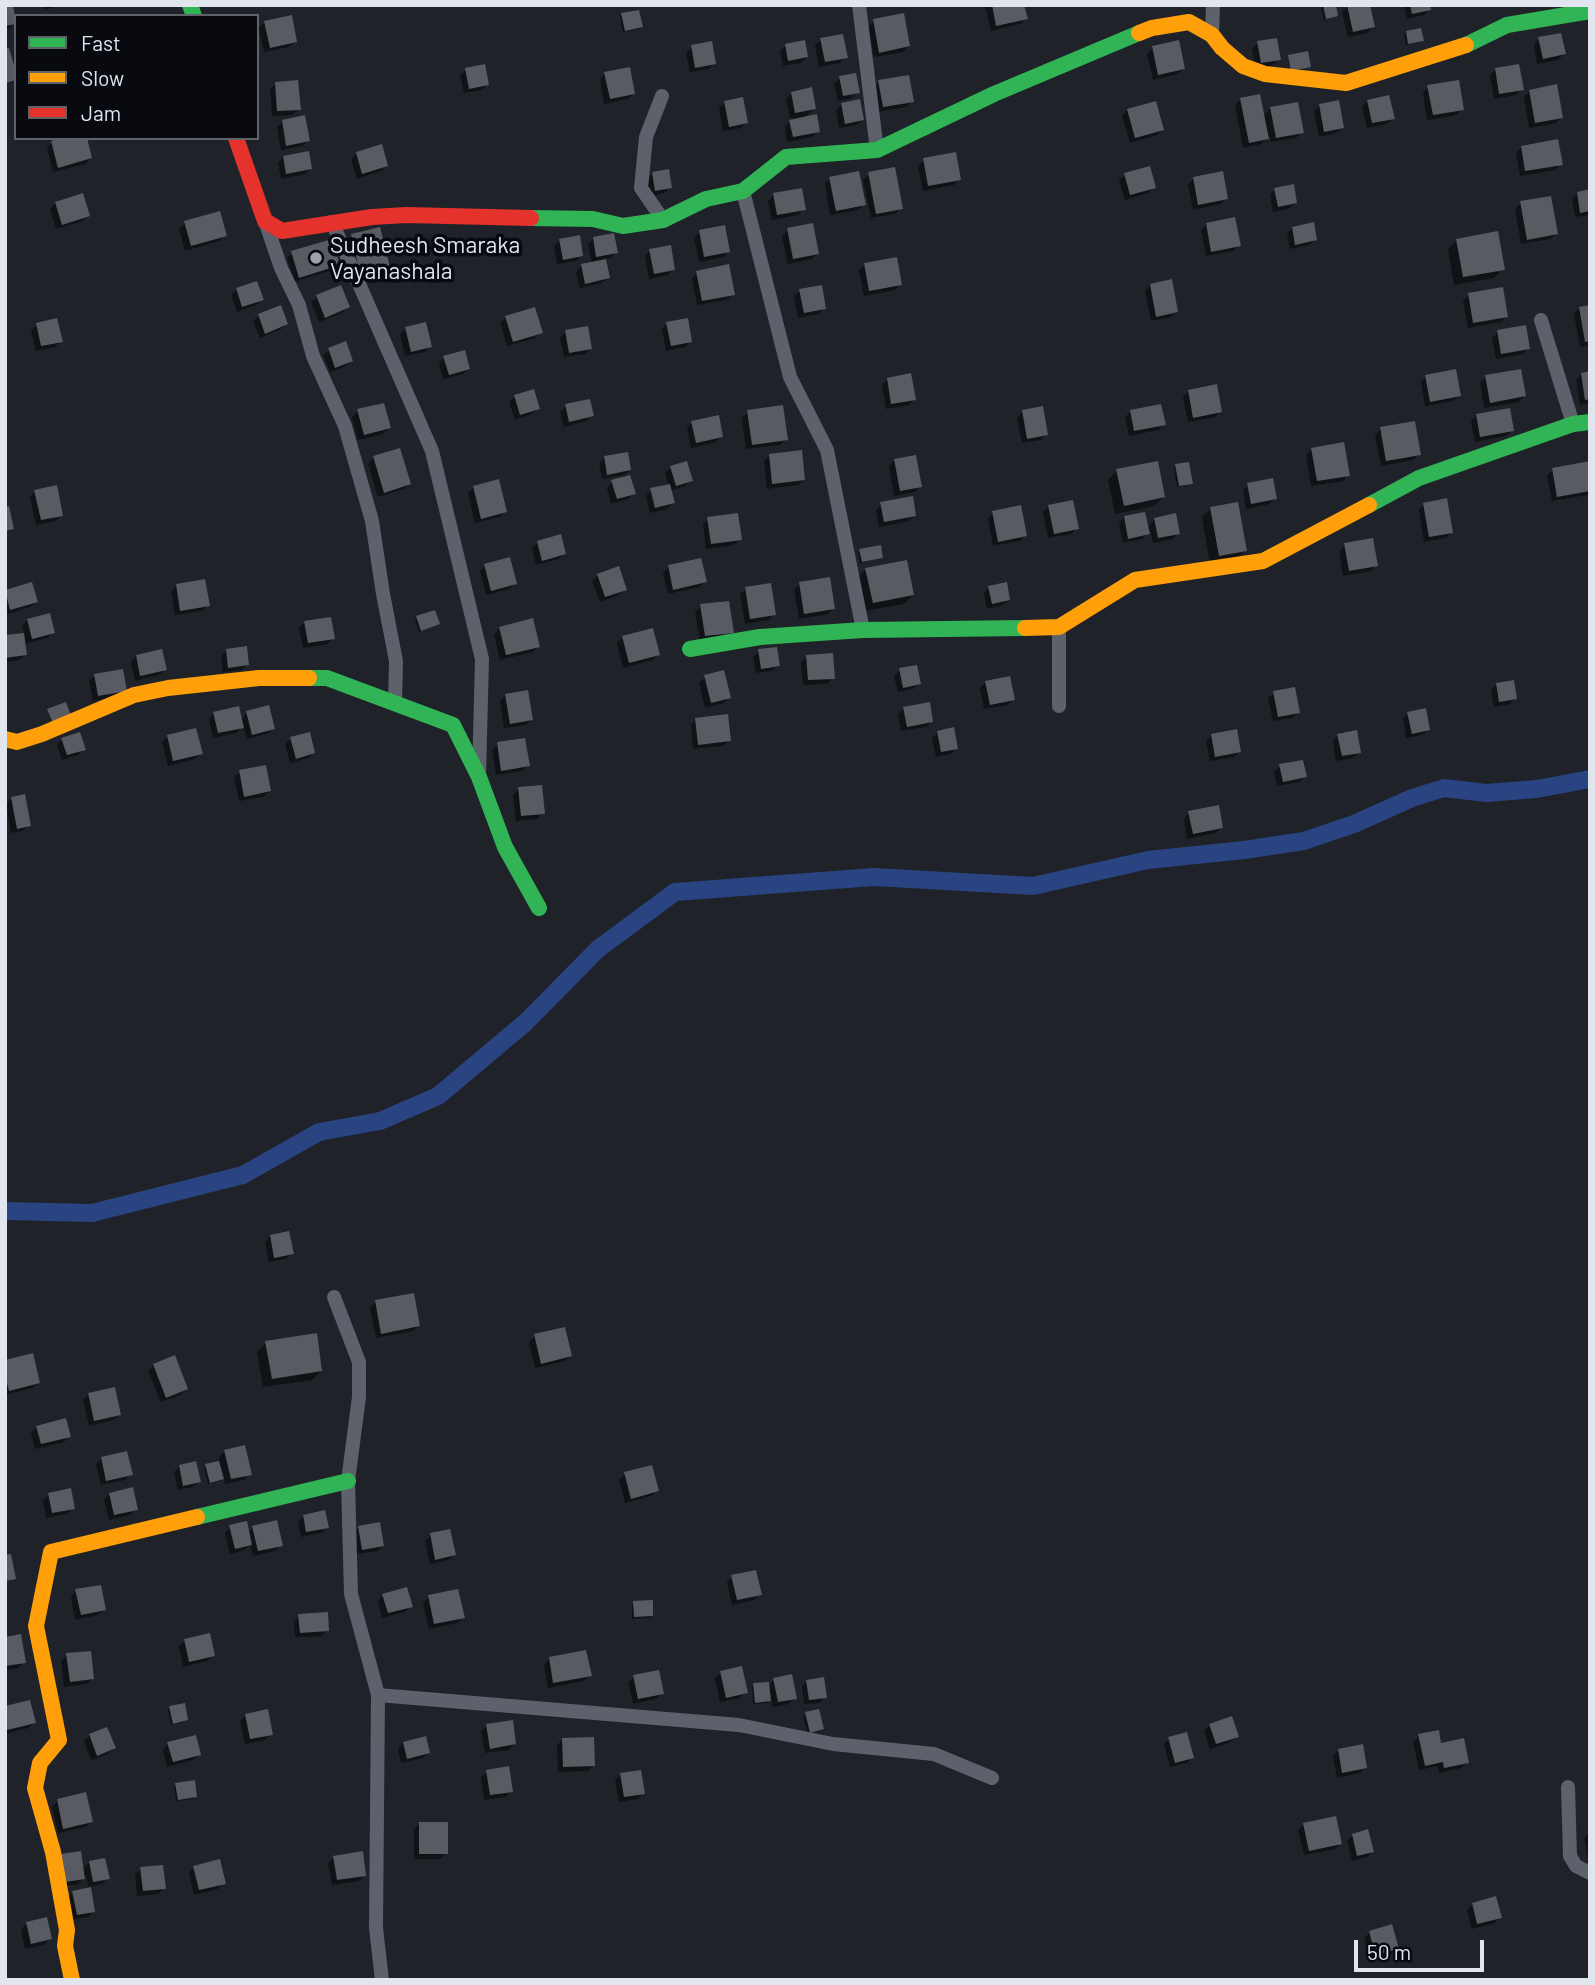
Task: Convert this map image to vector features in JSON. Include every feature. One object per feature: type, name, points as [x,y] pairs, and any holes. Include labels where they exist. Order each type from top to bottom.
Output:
[{"type":"street","points":[[859,5],[877,150]]},
{"type":"street","points":[[1212,35],[1213,5]]},
{"type":"street","points":[[265,221],[282,231],[332,222],[406,215],[593,219],[623,226],[663,220],[706,199],[743,191],[786,157],[877,150],[994,94],[1152,28],[1189,22],[1212,35],[1222,48],[1243,66],[1265,74],[1346,83],[1466,45],[1507,25],[1590,10]]},
{"type":"street","points":[[662,96],[646,137],[641,188],[663,220]]},
{"type":"street","points":[[237,140],[281,268],[299,305],[313,356],[345,426],[372,521],[396,661],[395,703]]},
{"type":"street","points":[[743,191],[790,377],[827,450],[863,630]]},
{"type":"street","points":[[332,222],[432,452],[482,659],[479,777]]},
{"type":"street","points":[[690,649],[760,637],[863,630],[1059,628],[1135,580],[1263,561],[1419,478],[1582,423],[1541,320]]},
{"type":"street","points":[[1059,628],[1059,706]]},
{"type":"street","points":[[5,739],[17,742],[134,695],[168,688],[259,678],[327,678],[453,725],[479,777],[505,847],[539,908]]},
{"type":"street","points":[[334,1297],[359,1362],[359,1397],[348,1481],[351,1594],[378,1695],[376,1928],[382,1980]]},
{"type":"street","points":[[72,1980],[65,1946],[67,1930],[53,1852],[35,1788],[40,1763],[59,1740],[36,1626],[51,1552],[348,1481]]},
{"type":"street","points":[[378,1695],[739,1725],[833,1744],[934,1754],[992,1778]]},
{"type":"street","points":[[1569,1787],[1570,1856],[1576,1866],[1590,1873]]},
{"type":"building","points":[[5,5],[13,5],[14,24],[5,26]]},
{"type":"building","points":[[992,5],[1024,5],[1028,19],[996,26]]},
{"type":"building","points":[[1323,5],[1336,5],[1338,16],[1326,19]]},
{"type":"building","points":[[1347,5],[1370,5],[1375,27],[1353,32]]},
{"type":"building","points":[[1410,5],[1430,5],[1431,10],[1412,14]]},
{"type":"building","points":[[639,10],[643,27],[625,31],[621,13]]},
{"type":"building","points":[[904,13],[910,46],[879,53],[873,19]]},
{"type":"building","points":[[292,15],[297,42],[270,48],[264,21]]},
{"type":"building","points":[[1421,28],[1424,41],[1408,44],[1406,31]]},
{"type":"building","points":[[1561,33],[1566,54],[1543,59],[1538,37]]},
{"type":"building","points":[[843,34],[848,58],[825,62],[820,38]]},
{"type":"building","points":[[1277,38],[1281,60],[1261,63],[1257,41]]},
{"type":"building","points":[[805,40],[808,57],[788,61],[785,44]]},
{"type":"building","points":[[1179,40],[1185,69],[1158,75],[1152,46]]},
{"type":"building","points":[[712,41],[716,64],[695,68],[691,45]]},
{"type":"building","points":[[9,48],[14,65],[14,81],[5,83],[5,49]]},
{"type":"building","points":[[1308,51],[1311,67],[1291,71],[1288,55]]},
{"type":"building","points":[[485,64],[489,85],[469,89],[465,68]]},
{"type":"building","points":[[1519,64],[1524,90],[1499,94],[1495,68]]},
{"type":"building","points":[[630,67],[635,94],[610,99],[604,72]]},
{"type":"building","points":[[856,73],[860,93],[843,96],[839,76]]},
{"type":"building","points":[[909,75],[914,102],[883,107],[878,80]]},
{"type":"building","points":[[298,80],[301,110],[277,111],[275,82]]},
{"type":"building","points":[[1459,80],[1464,110],[1433,115],[1427,85]]},
{"type":"building","points":[[1557,84],[1563,118],[1535,123],[1529,90]]},
{"type":"building","points":[[812,87],[816,109],[795,113],[791,92]]},
{"type":"building","points":[[1260,94],[1269,139],[1249,143],[1240,98]]},
{"type":"building","points":[[1389,95],[1395,119],[1372,123],[1367,100]]},
{"type":"building","points":[[743,97],[748,123],[729,127],[724,101]]},
{"type":"building","points":[[860,99],[864,120],[845,124],[841,103]]},
{"type":"building","points":[[1339,100],[1344,128],[1324,132],[1319,104]]},
{"type":"building","points":[[1156,101],[1164,130],[1135,138],[1127,109]]},
{"type":"building","points":[[1298,102],[1304,133],[1276,138],[1270,107]]},
{"type":"building","points":[[817,114],[820,132],[793,137],[789,120]]},
{"type":"building","points":[[305,115],[310,141],[286,146],[282,120]]},
{"type":"building","points":[[1558,139],[1563,165],[1525,171],[1521,146]]},
{"type":"building","points":[[88,140],[92,158],[58,168],[51,141]]},
{"type":"building","points":[[382,144],[388,166],[362,174],[356,152]]},
{"type":"building","points":[[309,151],[312,169],[286,174],[283,156]]},
{"type":"building","points":[[956,152],[961,180],[928,186],[923,158]]},
{"type":"building","points":[[1150,166],[1156,188],[1130,195],[1124,173]]},
{"type":"building","points":[[895,167],[903,209],[876,214],[868,172]]},
{"type":"building","points":[[669,169],[672,188],[655,191],[652,172]]},
{"type":"building","points":[[859,171],[866,205],[836,211],[829,177]]},
{"type":"building","points":[[1223,171],[1228,199],[1198,205],[1193,177]]},
{"type":"building","points":[[1294,184],[1297,203],[1278,207],[1274,188]]},
{"type":"building","points":[[802,188],[806,210],[777,215],[773,193]]},
{"type":"building","points":[[1590,189],[1590,211],[1580,213],[1577,192]]},
{"type":"building","points":[[83,193],[90,216],[62,225],[55,202]]},
{"type":"building","points":[[1551,196],[1558,234],[1527,240],[1520,201]]},
{"type":"building","points":[[220,211],[227,236],[191,246],[184,221]]},
{"type":"building","points":[[1235,217],[1241,246],[1211,252],[1206,223]]},
{"type":"building","points":[[1314,222],[1317,240],[1295,245],[1292,227]]},
{"type":"building","points":[[813,223],[819,254],[793,259],[787,228]]},
{"type":"building","points":[[725,225],[730,252],[704,257],[699,230]]},
{"type":"building","points":[[380,227],[390,267],[360,274],[351,234]]},
{"type":"building","points":[[1498,231],[1505,270],[1463,277],[1456,239]]},
{"type":"building","points":[[614,233],[618,253],[596,257],[593,237]]},
{"type":"building","points":[[580,235],[583,256],[563,260],[559,239]]},
{"type":"building","points":[[332,239],[340,265],[299,278],[291,251]]},
{"type":"building","points":[[671,245],[675,270],[654,274],[649,249]]},
{"type":"building","points":[[897,257],[902,285],[869,291],[864,263]]},
{"type":"building","points":[[606,259],[610,278],[585,284],[581,264]]},
{"type":"building","points":[[729,264],[735,295],[702,301],[696,271]]},
{"type":"building","points":[[1172,279],[1178,312],[1156,317],[1150,284]]},
{"type":"building","points":[[257,281],[264,300],[242,307],[236,288]]},
{"type":"building","points":[[341,285],[350,307],[325,318],[316,295]]},
{"type":"building","points":[[822,285],[826,309],[804,313],[799,289]]},
{"type":"building","points":[[1503,287],[1508,317],[1473,323],[1468,293]]},
{"type":"building","points":[[281,305],[288,324],[265,334],[258,314]]},
{"type":"building","points":[[1590,305],[1590,341],[1585,342],[1579,307]]},
{"type":"building","points":[[535,307],[543,333],[513,342],[505,316]]},
{"type":"building","points":[[57,318],[63,342],[41,346],[36,323]]},
{"type":"building","points":[[688,318],[692,342],[671,346],[666,322]]},
{"type":"building","points":[[426,322],[432,347],[411,352],[405,327]]},
{"type":"building","points":[[1526,325],[1530,349],[1501,354],[1497,330]]},
{"type":"building","points":[[588,326],[592,349],[569,353],[565,330]]},
{"type":"building","points":[[346,341],[353,361],[335,368],[328,348]]},
{"type":"building","points":[[465,350],[470,369],[449,375],[443,356]]},
{"type":"building","points":[[1456,369],[1461,396],[1430,402],[1425,375]]},
{"type":"building","points":[[1521,369],[1526,396],[1490,403],[1485,375]]},
{"type":"building","points":[[1590,371],[1590,399],[1585,400],[1581,373]]},
{"type":"building","points":[[911,373],[916,400],[891,404],[887,378]]},
{"type":"building","points":[[1217,384],[1222,412],[1193,418],[1188,390]]},
{"type":"building","points":[[534,389],[540,409],[520,415],[514,395]]},
{"type":"building","points":[[590,399],[594,416],[569,422],[565,404]]},
{"type":"building","points":[[384,403],[391,428],[364,435],[357,409]]},
{"type":"building","points":[[1161,404],[1166,425],[1134,431],[1130,410]]},
{"type":"building","points":[[783,405],[788,440],[752,445],[747,410]]},
{"type":"building","points":[[1043,406],[1048,435],[1027,439],[1022,410]]},
{"type":"building","points":[[1510,408],[1514,431],[1480,437],[1476,414]]},
{"type":"building","points":[[719,415],[723,437],[696,443],[691,421]]},
{"type":"building","points":[[1415,421],[1421,455],[1386,461],[1380,427]]},
{"type":"building","points":[[1344,442],[1350,476],[1317,481],[1311,448]]},
{"type":"building","points":[[400,448],[411,484],[384,493],[373,456]]},
{"type":"building","points":[[802,450],[805,480],[772,484],[769,454]]},
{"type":"building","points":[[628,452],[631,470],[607,475],[604,456]]},
{"type":"building","points":[[916,455],[922,487],[900,491],[894,459]]},
{"type":"building","points":[[687,461],[693,481],[676,486],[670,466]]},
{"type":"building","points":[[1158,461],[1165,497],[1124,506],[1116,469]]},
{"type":"building","points":[[1590,461],[1590,491],[1557,497],[1552,468]]},
{"type":"building","points":[[1189,462],[1193,484],[1179,486],[1175,464]]},
{"type":"building","points":[[630,475],[636,494],[617,499],[611,480]]},
{"type":"building","points":[[1273,478],[1277,499],[1251,504],[1247,483]]},
{"type":"building","points":[[499,479],[507,512],[481,519],[473,486]]},
{"type":"building","points":[[670,484],[675,503],[655,508],[650,488]]},
{"type":"building","points":[[57,485],[63,516],[41,520],[34,490]]},
{"type":"building","points":[[913,496],[916,516],[884,522],[880,502]]},
{"type":"building","points":[[1447,498],[1453,533],[1429,537],[1423,503]]},
{"type":"building","points":[[1073,500],[1079,529],[1054,534],[1048,505]]},
{"type":"building","points":[[1238,502],[1247,551],[1219,556],[1210,507]]},
{"type":"building","points":[[1021,505],[1027,536],[998,542],[992,511]]},
{"type":"building","points":[[9,506],[14,529],[5,531],[5,507]]},
{"type":"building","points":[[1145,512],[1150,534],[1128,539],[1124,516]]},
{"type":"building","points":[[738,513],[742,540],[711,544],[707,517]]},
{"type":"building","points":[[1176,513],[1180,534],[1158,538],[1154,518]]},
{"type":"building","points":[[561,534],[566,554],[542,561],[537,541]]},
{"type":"building","points":[[1373,538],[1378,566],[1349,571],[1344,543]]},
{"type":"building","points":[[881,545],[883,558],[862,562],[859,549]]},
{"type":"building","points":[[510,557],[517,584],[491,591],[484,564]]},
{"type":"building","points":[[701,558],[707,582],[673,590],[668,565]]},
{"type":"building","points":[[907,560],[914,595],[873,603],[865,568]]},
{"type":"building","points":[[619,566],[627,590],[605,597],[597,574]]},
{"type":"building","points":[[830,577],[835,609],[804,614],[799,582]]},
{"type":"building","points":[[205,579],[210,606],[180,611],[176,584]]},
{"type":"building","points":[[32,582],[38,602],[10,610],[5,590]]},
{"type":"building","points":[[1007,582],[1010,600],[992,604],[988,586]]},
{"type":"building","points":[[771,583],[776,615],[750,619],[745,587]]},
{"type":"building","points":[[729,601],[734,633],[705,636],[700,604]]},
{"type":"building","points":[[435,610],[440,624],[421,631],[416,616]]},
{"type":"building","points":[[50,613],[55,633],[32,639],[27,619]]},
{"type":"building","points":[[331,617],[335,639],[308,643],[304,621]]},
{"type":"building","points":[[533,618],[540,647],[506,655],[499,627]]},
{"type":"building","points":[[653,628],[660,655],[629,663],[622,636]]},
{"type":"building","points":[[24,633],[27,655],[5,658],[5,635]]},
{"type":"building","points":[[247,646],[249,665],[228,668],[226,649]]},
{"type":"building","points":[[777,647],[780,666],[761,669],[758,649]]},
{"type":"building","points":[[162,649],[167,670],[140,676],[136,655]]},
{"type":"building","points":[[833,653],[835,679],[808,680],[806,655]]},
{"type":"building","points":[[917,665],[921,684],[903,688],[899,668]]},
{"type":"building","points":[[123,669],[127,691],[98,696],[94,674]]},
{"type":"building","points":[[724,670],[731,698],[711,703],[704,675]]},
{"type":"building","points":[[1010,676],[1015,700],[990,705],[985,681]]},
{"type":"building","points":[[1514,680],[1517,699],[1499,702],[1496,683]]},
{"type":"building","points":[[1295,687],[1300,713],[1278,717],[1273,691]]},
{"type":"building","points":[[528,690],[533,720],[510,724],[505,694]]},
{"type":"building","points":[[66,702],[71,716],[53,723],[47,709]]},
{"type":"building","points":[[930,702],[933,722],[907,727],[903,707]]},
{"type":"building","points":[[269,705],[275,729],[252,735],[246,711]]},
{"type":"building","points":[[239,706],[244,728],[218,733],[213,712]]},
{"type":"building","points":[[1426,708],[1430,730],[1412,734],[1407,712]]},
{"type":"building","points":[[728,714],[731,741],[698,745],[695,718]]},
{"type":"building","points":[[954,727],[958,749],[941,752],[937,731]]},
{"type":"building","points":[[196,728],[203,754],[173,761],[167,735]]},
{"type":"building","points":[[1237,729],[1241,752],[1215,757],[1211,734]]},
{"type":"building","points":[[1357,730],[1361,753],[1342,756],[1337,734]]},
{"type":"building","points":[[80,732],[86,750],[67,755],[61,738]]},
{"type":"building","points":[[310,732],[315,753],[296,759],[290,737]]},
{"type":"building","points":[[525,738],[530,766],[501,771],[497,742]]},
{"type":"building","points":[[1303,760],[1307,777],[1283,782],[1279,764]]},
{"type":"building","points":[[266,765],[271,791],[244,797],[239,770]]},
{"type":"building","points":[[542,785],[545,814],[521,816],[518,787]]},
{"type":"building","points":[[25,794],[31,826],[17,829],[11,797]]},
{"type":"building","points":[[1219,805],[1223,828],[1193,834],[1188,811]]},
{"type":"building","points":[[289,1231],[294,1254],[274,1258],[270,1235]]},
{"type":"building","points":[[414,1293],[420,1326],[381,1334],[375,1300]]},
{"type":"building","points":[[565,1327],[572,1356],[541,1364],[534,1334]]},
{"type":"building","points":[[317,1333],[322,1371],[272,1379],[265,1341]]},
{"type":"building","points":[[33,1353],[40,1383],[9,1391],[5,1360]]},
{"type":"building","points":[[175,1355],[188,1389],[166,1398],[153,1364]]},
{"type":"building","points":[[115,1387],[121,1415],[94,1421],[88,1393]]},
{"type":"building","points":[[66,1418],[71,1437],[41,1444],[36,1426]]},
{"type":"building","points":[[245,1445],[252,1475],[231,1479],[224,1450]]},
{"type":"building","points":[[127,1451],[133,1475],[106,1481],[101,1457]]},
{"type":"building","points":[[196,1461],[201,1482],[183,1486],[179,1465]]},
{"type":"building","points":[[219,1461],[224,1479],[210,1483],[205,1464]]},
{"type":"building","points":[[652,1465],[659,1491],[631,1499],[624,1472]]},
{"type":"building","points":[[133,1487],[138,1510],[114,1515],[109,1493]]},
{"type":"building","points":[[71,1488],[75,1509],[52,1513],[48,1493]]},
{"type":"building","points":[[325,1510],[329,1528],[306,1532],[303,1515]]},
{"type":"building","points":[[277,1520],[283,1546],[258,1551],[252,1526]]},
{"type":"building","points":[[247,1521],[252,1545],[235,1549],[229,1525]]},
{"type":"building","points":[[380,1522],[384,1546],[362,1550],[358,1526]]},
{"type":"building","points":[[450,1529],[456,1555],[435,1560],[430,1533]]},
{"type":"building","points":[[11,1554],[16,1579],[5,1581],[5,1555]]},
{"type":"building","points":[[756,1570],[762,1595],[737,1600],[731,1575]]},
{"type":"building","points":[[101,1585],[106,1610],[81,1615],[75,1589]]},
{"type":"building","points":[[407,1587],[413,1607],[388,1613],[382,1594]]},
{"type":"building","points":[[458,1589],[465,1618],[434,1624],[428,1595]]},
{"type":"building","points":[[653,1600],[653,1616],[634,1617],[633,1601]]},
{"type":"building","points":[[328,1612],[329,1631],[300,1633],[298,1614]]},
{"type":"building","points":[[210,1633],[215,1656],[189,1662],[184,1639]]},
{"type":"building","points":[[21,1634],[26,1663],[5,1666],[5,1637]]},
{"type":"building","points":[[586,1650],[592,1676],[553,1683],[549,1657]]},
{"type":"building","points":[[91,1651],[94,1679],[70,1682],[66,1653]]},
{"type":"building","points":[[742,1666],[748,1693],[726,1698],[720,1671]]},
{"type":"building","points":[[659,1670],[664,1694],[638,1699],[633,1675]]},
{"type":"building","points":[[792,1674],[797,1699],[778,1702],[773,1678]]},
{"type":"building","points":[[824,1677],[827,1698],[809,1700],[806,1680]]},
{"type":"building","points":[[769,1682],[771,1701],[755,1703],[753,1683]]},
{"type":"building","points":[[30,1700],[36,1723],[7,1730],[5,1706]]},
{"type":"building","points":[[185,1703],[188,1720],[173,1724],[169,1706]]},
{"type":"building","points":[[268,1709],[273,1735],[250,1739],[245,1714]]},
{"type":"building","points":[[819,1709],[824,1729],[810,1733],[805,1712]]},
{"type":"building","points":[[1232,1716],[1239,1737],[1216,1744],[1209,1724]]},
{"type":"building","points":[[513,1720],[516,1744],[490,1749],[486,1724]]},
{"type":"building","points":[[107,1727],[116,1748],[97,1756],[89,1734]]},
{"type":"building","points":[[1439,1730],[1441,1743],[1464,1738],[1469,1763],[1444,1768],[1443,1762],[1425,1766],[1418,1734]]},
{"type":"building","points":[[1187,1732],[1194,1758],[1175,1763],[1168,1737]]},
{"type":"building","points":[[196,1735],[201,1755],[173,1762],[167,1742]]},
{"type":"building","points":[[426,1736],[430,1753],[407,1759],[403,1742]]},
{"type":"building","points":[[594,1737],[595,1766],[563,1767],[562,1738]]},
{"type":"building","points":[[1363,1744],[1367,1768],[1342,1773],[1338,1749]]},
{"type":"building","points":[[509,1766],[513,1792],[490,1795],[486,1770]]},
{"type":"building","points":[[641,1770],[645,1794],[624,1797],[620,1773]]},
{"type":"building","points":[[195,1780],[197,1797],[178,1800],[175,1783]]},
{"type":"building","points":[[86,1792],[93,1822],[63,1829],[57,1799]]},
{"type":"building","points":[[1336,1816],[1342,1844],[1309,1851],[1303,1823]]},
{"type":"building","points":[[419,1822],[448,1822],[448,1854],[419,1854]]},
{"type":"building","points":[[1368,1829],[1374,1852],[1357,1856],[1352,1834]]},
{"type":"building","points":[[81,1851],[85,1879],[65,1882],[61,1854]]},
{"type":"building","points":[[363,1851],[366,1876],[337,1880],[333,1856]]},
{"type":"building","points":[[105,1858],[110,1879],[93,1882],[89,1861]]},
{"type":"building","points":[[220,1859],[226,1884],[199,1890],[193,1866]]},
{"type":"building","points":[[163,1865],[166,1889],[143,1891],[140,1867]]},
{"type":"building","points":[[91,1887],[95,1912],[77,1915],[72,1891]]},
{"type":"building","points":[[1496,1896],[1502,1918],[1477,1924],[1472,1903]]},
{"type":"building","points":[[47,1917],[52,1939],[31,1944],[26,1922]]},
{"type":"building","points":[[1392,1924],[1399,1949],[1375,1955],[1369,1931]]},
{"type":"waterway","points":[[5,1211],[92,1213],[243,1175],[319,1132],[380,1121],[438,1096],[526,1022],[598,949],[675,892],[874,877],[1033,886],[1148,860],[1304,841],[1444,788],[1486,793],[1537,789],[1590,779]]},
{"type":"traffic: fast","points":[[190,5],[193,14]]},
{"type":"traffic: fast","points":[[1466,45],[1507,25],[1590,11]]},
{"type":"traffic: fast","points":[[531,218],[593,219],[623,226],[663,220],[706,199],[743,191],[786,157],[877,150],[994,94],[1139,33]]},
{"type":"traffic: fast","points":[[1369,505],[1419,478],[1573,424],[1590,422]]},
{"type":"traffic: fast","points":[[690,649],[760,637],[863,630],[1025,628]]},
{"type":"traffic: fast","points":[[309,678],[327,678],[453,725],[479,777],[505,847],[539,908]]},
{"type":"traffic: fast","points":[[197,1517],[348,1481]]},
{"type":"traffic: slow","points":[[1139,33],[1189,22],[1212,35],[1222,48],[1243,66],[1265,74],[1346,83],[1466,45]]},
{"type":"traffic: slow","points":[[1025,628],[1059,627],[1135,580],[1263,561],[1369,505]]},
{"type":"traffic: slow","points":[[5,739],[17,742],[134,695],[168,688],[259,678],[309,678]]},
{"type":"traffic: slow","points":[[72,1980],[65,1946],[67,1930],[53,1852],[35,1788],[40,1763],[59,1740],[36,1626],[51,1552],[197,1517]]},
{"type":"traffic: jam","points":[[237,140],[265,221],[282,231],[372,217],[406,215],[531,218]]},
{"type":"place","name":"Sudheesh Smaraka Vayanashala","points":[[316,258]]}]
